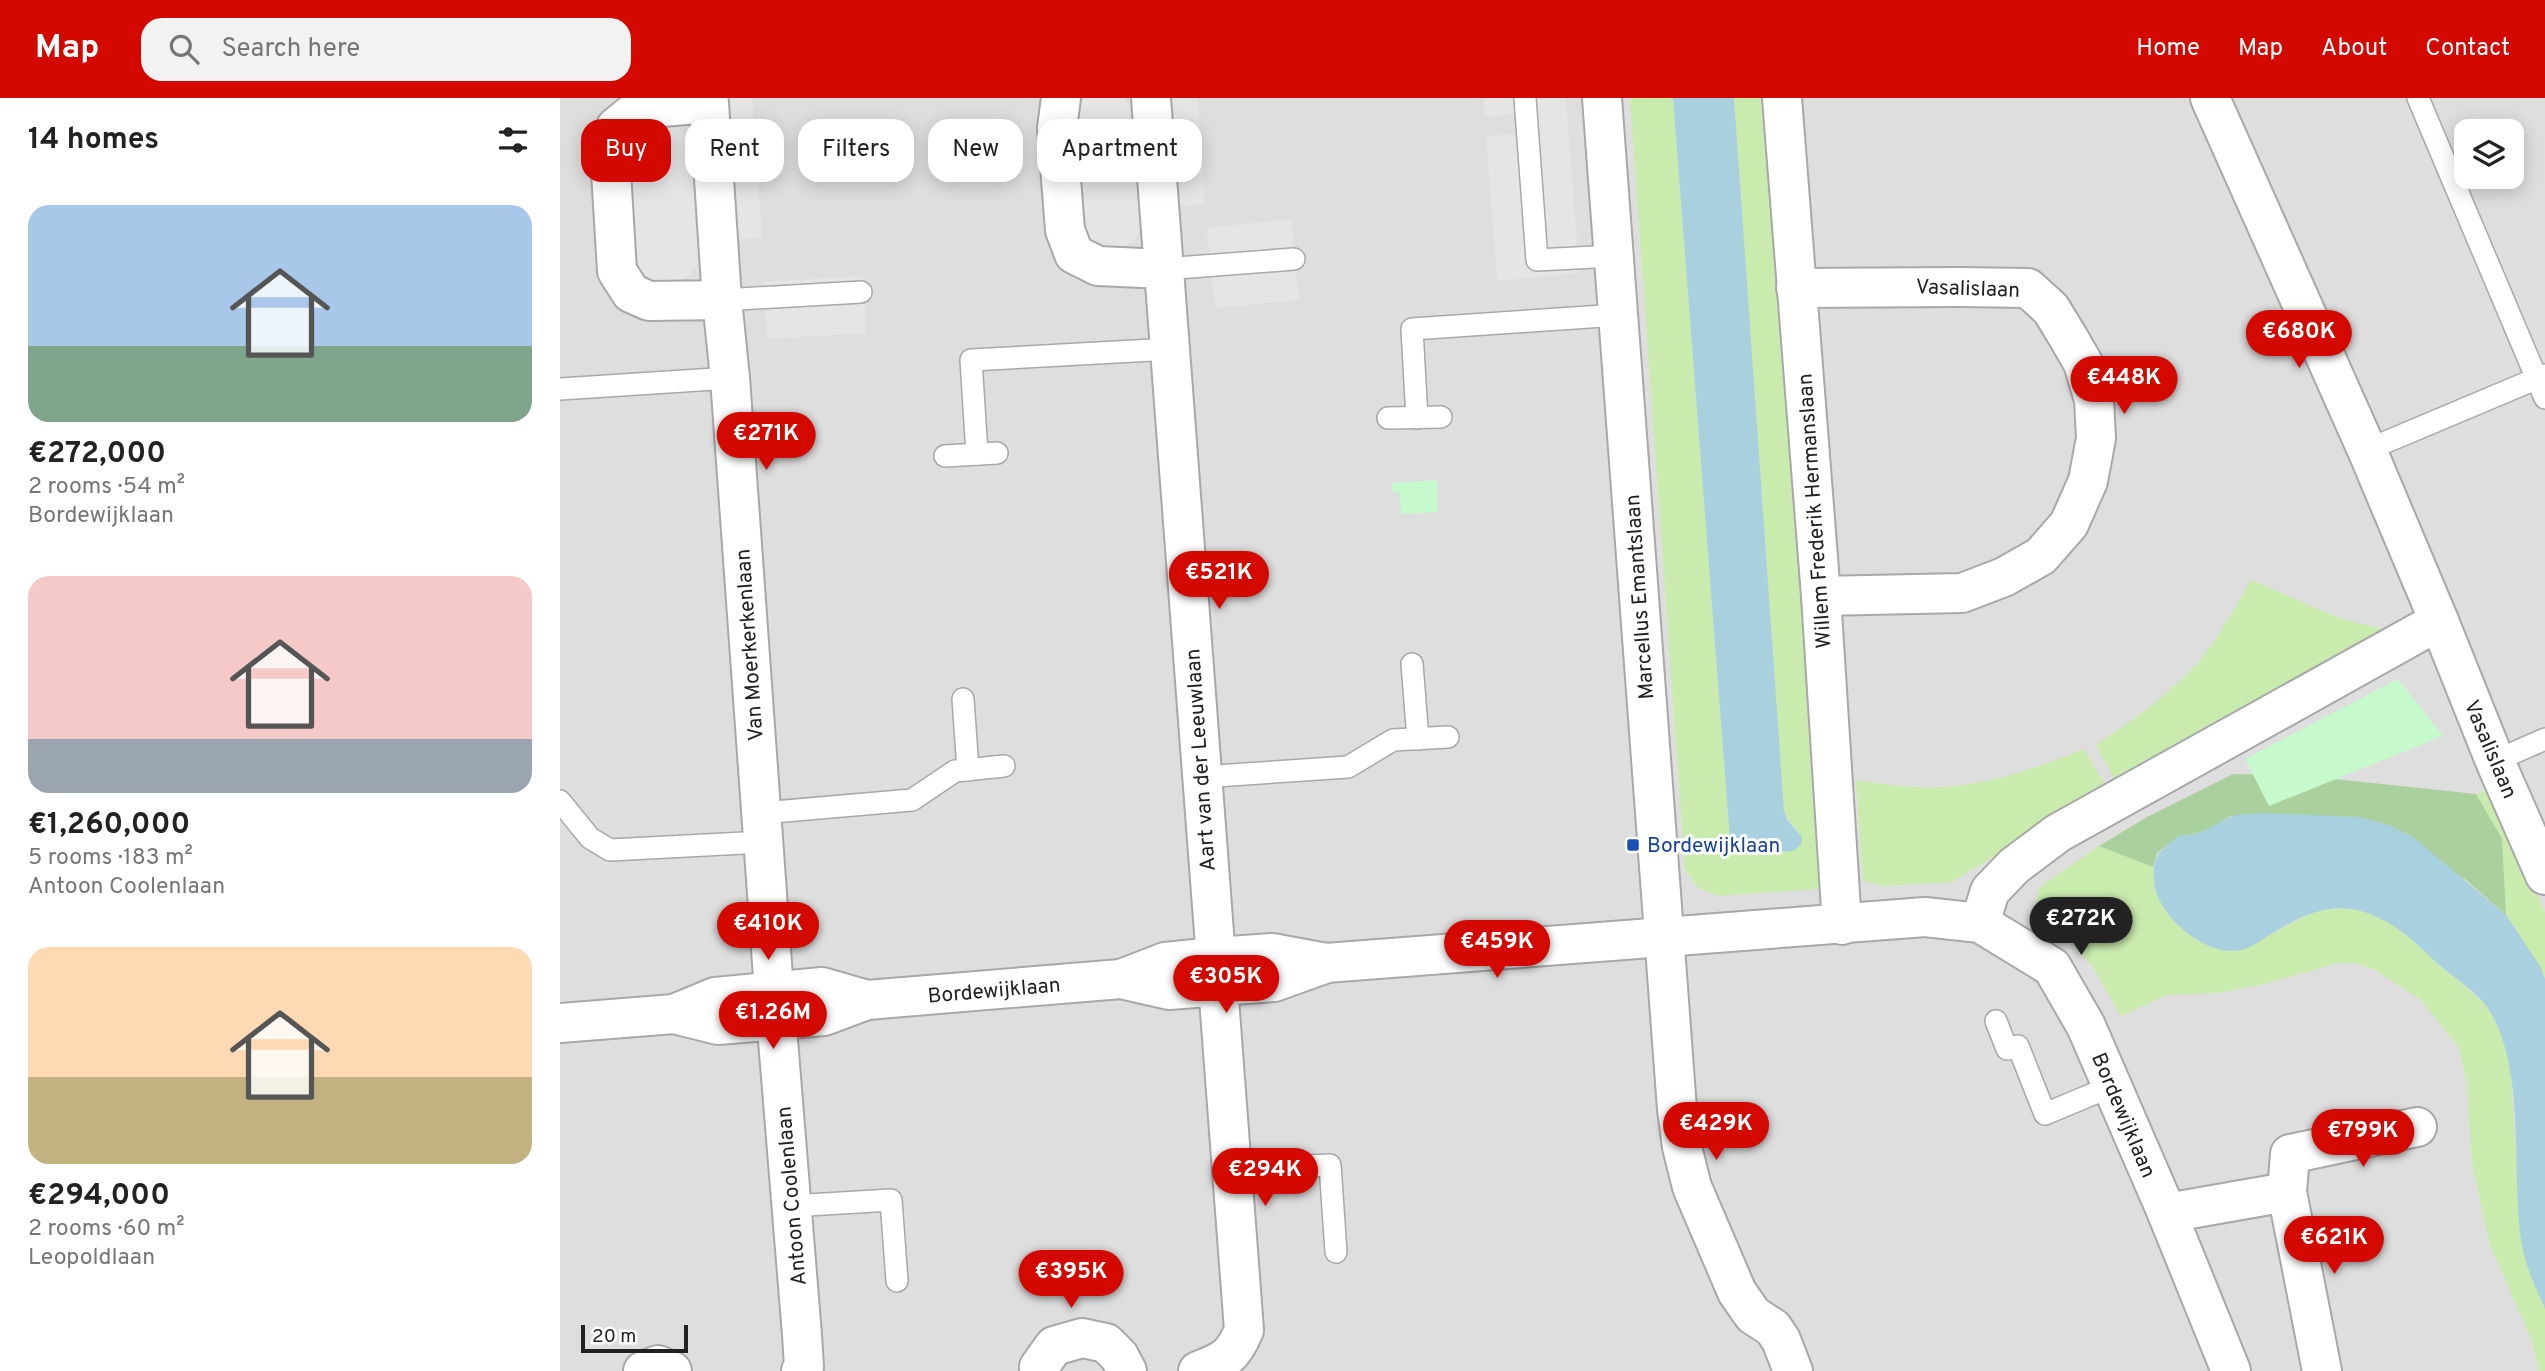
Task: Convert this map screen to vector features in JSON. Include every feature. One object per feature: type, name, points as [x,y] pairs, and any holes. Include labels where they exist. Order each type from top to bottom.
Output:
[{"type":"street","points":[[1061,98],[1057,128],[1065,230],[1074,254],[1098,266],[1164,269]]},
{"type":"street","name":"Aart van der Leeuwlaan","points":[[1151,98],[1244,1330],[1237,1348],[1223,1362],[1198,1371]]},
{"type":"street","name":"Marcellus Emantslaan","points":[[1602,98],[1676,1109],[1692,1187],[1737,1292],[1753,1315],[1773,1328],[1781,1340],[1793,1371]]},
{"type":"street","name":"Willem Frederik Hermanslaan","points":[[1782,98],[1821,596],[1842,925]]},
{"type":"street","name":"Vasalislaan","points":[[2210,98],[2367,450],[2545,876]]},
{"type":"street","name":"Van Moerkerkenlaan","points":[[722,300],[649,301],[631,293],[618,271],[610,155],[616,127],[638,109],[709,103],[775,1006]]},
{"type":"street","name":"Vasalislaan","points":[[1796,288],[2028,288],[2051,309],[2068,337],[2083,363],[2094,400],[2096,438],[2088,481],[2069,524],[2041,556],[2004,577],[1962,593],[1821,596]]},
{"type":"street","points":[[1980,923],[1990,891],[2014,866],[2058,834],[2439,621]]},
{"type":"street","name":"Bordewijklaan","points":[[560,1023],[674,1014],[718,1025],[775,1006],[824,1016],[867,1000],[1121,979],[1165,961],[1216,972],[1272,953],[1326,963],[1925,918],[1980,923],[2052,968],[2086,1026],[2167,1213],[2231,1371]]},
{"type":"street","name":"Antoon Coolenlaan","points":[[775,1006],[803,1335],[804,1367],[801,1371]]},
{"type":"street","points":[[2322,1371],[2287,1192],[2291,1154],[2417,1127]]},
{"type":"street","points":[[2167,1213],[2287,1192]]},
{"type":"street","points":[[1041,1371],[1039,1367],[1054,1346],[1082,1338],[1105,1343],[1119,1356],[1127,1371]]},
{"type":"street","points":[[643,1371],[658,1365],[672,1371]]},
{"type":"lane","points":[[1525,98],[1537,260],[1614,256]]},
{"type":"lane","points":[[2367,450],[2542,384],[2418,98]]},
{"type":"lane","points":[[1164,269],[1294,259]]},
{"type":"lane","points":[[722,300],[861,292]]},
{"type":"lane","points":[[1417,418],[1412,329],[1618,315]]},
{"type":"lane","points":[[945,456],[987,454],[971,360],[1171,349]]},
{"type":"lane","points":[[560,389],[730,378]]},
{"type":"lane","points":[[1388,418],[1441,417]]},
{"type":"lane","points":[[1412,664],[1418,739]]},
{"type":"lane","points":[[963,699],[968,770]]},
{"type":"lane","points":[[1201,778],[1348,767],[1393,740],[1448,737]]},
{"type":"lane","points":[[2495,761],[2545,739]]},
{"type":"lane","points":[[560,801],[590,838],[610,850],[762,827],[912,800],[955,771],[1004,766]]},
{"type":"lane","points":[[1996,1021],[2007,1049],[2018,1045],[2045,1114],[2112,1086]]},
{"type":"lane","points":[[1232,1169],[1330,1165],[1336,1252]]},
{"type":"lane","points":[[791,1206],[891,1200],[897,1281]]},
{"type":"shaded area","points":[[560,98],[2545,98],[2545,1371],[560,1371]]},
{"type":"shaded area","points":[[721,98],[752,98],[754,119],[723,119]]},
{"type":"shaded area","points":[[1083,98],[1124,98],[1134,119],[1073,119],[1079,101]]},
{"type":"shaded area","points":[[1166,98],[1198,98],[1199,119],[1168,119]]},
{"type":"shaded area","points":[[1483,98],[1566,98],[1579,273],[1497,281],[1486,136],[1518,134],[1516,114],[1485,116]]},
{"type":"shaded area","points":[[671,126],[681,131],[685,138],[685,182],[694,182],[698,262],[682,280],[669,284],[646,276],[639,266],[630,182],[671,182]]},
{"type":"shaded area","points":[[1202,159],[1205,204],[1174,206],[1172,182],[1202,182]]},
{"type":"shaded area","points":[[728,182],[758,182],[762,238],[732,240]]},
{"type":"shaded area","points":[[1077,182],[1139,182],[1142,217],[1141,229],[1135,240],[1125,247],[1113,250],[1090,243],[1082,233]]},
{"type":"shaded area","points":[[1291,219],[1299,300],[1215,308],[1207,228]]},
{"type":"shaded area","points":[[863,276],[866,333],[767,339],[764,282]]},
{"type":"green space","points":[[1630,98],[1673,98],[1731,852],[1802,843],[1800,834],[1784,811],[1734,98],[1768,98],[1824,869],[1818,889],[1717,896],[1698,888],[1685,870]]},
{"type":"green space","points":[[1437,480],[1438,512],[1401,514],[1400,492],[1392,492],[1392,483]]},
{"type":"green space","points":[[2251,580],[2342,619],[2388,630],[2116,783],[2096,745],[2157,701],[2190,671],[2216,639]]},
{"type":"green space","points":[[2398,679],[2443,736],[2269,806],[2245,759]]},
{"type":"green space","points":[[2084,749],[2107,788],[1952,882],[1884,886],[1863,881],[1856,780],[1916,787],[1959,786],[2023,771]]},
{"type":"green space","points":[[2233,774],[2297,775],[2476,794],[2502,839],[2506,915],[2465,879],[2230,816],[2200,832],[2180,835],[2157,853],[2153,867],[2099,846],[2147,817]]},
{"type":"green space","points":[[2492,787],[2545,913],[2545,979],[2506,915],[2502,839],[2476,794]]},
{"type":"green space","points":[[2099,846],[2153,867],[2155,892],[2187,934],[2204,943],[2239,951],[2316,910],[2348,908],[2374,914],[2399,929],[2485,1004],[2497,1024],[2510,1060],[2522,1246],[2545,1309],[2545,1371],[2539,1371],[2532,1341],[2490,1245],[2472,1163],[2467,1083],[2459,1048],[2422,1001],[2375,970],[2355,963],[2339,963],[2260,985],[2219,993],[2167,995],[2121,1016],[2092,966],[2075,947],[2040,919],[2036,903],[2040,887]]},
{"type":"water","points":[[1673,98],[1734,98],[1784,811],[1787,820],[1802,837],[1802,843],[1794,851],[1731,852]]},
{"type":"water","points":[[2263,813],[2360,817],[2389,825],[2413,837],[2506,915],[2540,966],[2545,979],[2545,1309],[2528,1269],[2522,1245],[2513,1090],[2508,1060],[2500,1032],[2478,996],[2402,931],[2364,912],[2336,908],[2322,910],[2293,921],[2246,949],[2227,951],[2199,941],[2173,920],[2164,907],[2154,881],[2154,865],[2162,849],[2180,835],[2200,833],[2236,815]]},
{"type":"place","name":"Bordewijklaan","points":[[1633,845]]}]
